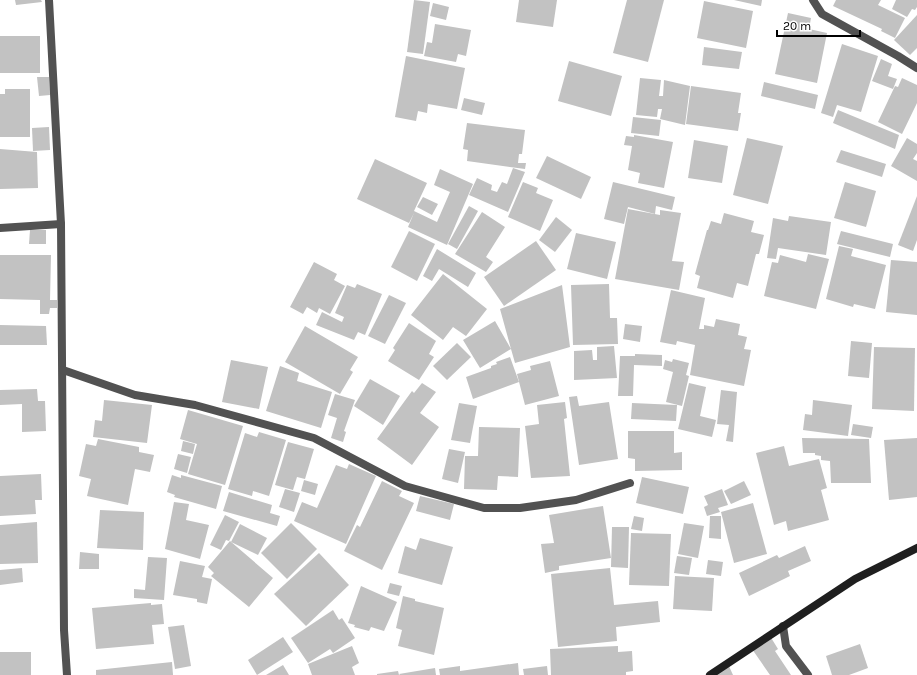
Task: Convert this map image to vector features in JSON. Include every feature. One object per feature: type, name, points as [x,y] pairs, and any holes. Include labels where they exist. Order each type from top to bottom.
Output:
[{"type":"main road","points":[[710,675],[855,579],[917,548]]},
{"type":"street","points":[[50,0],[61,224],[64,630],[67,675]]},
{"type":"street","points":[[813,0],[822,14],[917,68]]},
{"type":"street","points":[[0,228],[61,224]]},
{"type":"street","points":[[63,370],[134,395],[196,405],[314,438],[405,486],[484,508],[520,508],[576,500],[630,483]]},
{"type":"street","points":[[783,626],[786,646],[808,675]]},
{"type":"building","points":[[15,0],[41,0],[42,2],[16,5]]},
{"type":"building","points":[[414,0],[430,2],[423,54],[407,52]]},
{"type":"building","points":[[519,0],[557,0],[553,27],[516,22]]},
{"type":"building","points":[[627,0],[664,0],[648,62],[613,53]]},
{"type":"building","points":[[734,0],[762,0],[761,6]]},
{"type":"building","points":[[836,0],[881,0],[878,5],[905,18],[895,38],[881,31],[882,29],[833,6]]},
{"type":"building","points":[[896,0],[917,0],[917,7],[915,10],[912,9],[907,17],[892,9]]},
{"type":"building","points":[[704,1],[753,11],[746,48],[697,38]]},
{"type":"building","points":[[433,3],[449,7],[446,20],[430,16]]},
{"type":"building","points":[[788,13],[811,18],[809,29],[827,33],[817,83],[775,74]]},
{"type":"building","points":[[917,15],[917,48],[910,55],[894,40]]},
{"type":"building","points":[[435,24],[471,30],[466,56],[458,54],[456,62],[424,56],[427,42],[432,43]]},
{"type":"building","points":[[0,36],[40,36],[40,73],[0,73]]},
{"type":"building","points":[[842,44],[878,56],[861,112],[837,105],[833,117],[821,113]]},
{"type":"building","points":[[704,47],[742,52],[739,69],[702,65]]},
{"type":"building","points":[[406,56],[465,68],[457,109],[428,104],[427,113],[418,111],[416,121],[395,117]]},
{"type":"building","points":[[881,59],[892,64],[888,76],[897,79],[893,89],[872,81]]},
{"type":"building","points":[[569,61],[622,76],[611,116],[558,101]]},
{"type":"building","points":[[37,77],[49,77],[50,95],[39,96]]},
{"type":"building","points":[[640,78],[661,80],[659,96],[663,96],[664,80],[690,86],[685,125],[660,119],[662,109],[658,109],[657,117],[636,115]]},
{"type":"building","points":[[902,78],[917,85],[917,103],[902,134],[878,122],[895,86],[898,87]]},
{"type":"building","points":[[764,82],[818,95],[815,109],[761,96]]},
{"type":"building","points":[[691,86],[741,93],[738,113],[741,113],[738,131],[686,124]]},
{"type":"building","points":[[5,89],[30,89],[30,137],[0,137],[0,94],[5,94]]},
{"type":"building","points":[[464,98],[485,103],[482,115],[461,110]]},
{"type":"building","points":[[838,110],[899,135],[895,149],[833,123]]},
{"type":"building","points":[[633,117],[661,120],[659,136],[631,133]]},
{"type":"building","points":[[467,123],[525,130],[522,154],[519,154],[518,163],[526,163],[525,169],[467,161],[468,150],[463,149]]},
{"type":"building","points":[[49,127],[50,150],[33,151],[32,128]]},
{"type":"building","points":[[634,135],[673,142],[664,188],[638,183],[640,173],[628,170],[632,146],[624,145],[626,136],[634,137]]},
{"type":"building","points":[[747,138],[783,146],[768,204],[733,195]]},
{"type":"building","points":[[907,138],[917,144],[917,153],[913,159],[917,161],[917,181],[891,166]]},
{"type":"building","points":[[694,140],[728,146],[722,183],[688,178]]},
{"type":"building","points":[[0,149],[37,152],[38,188],[0,189]]},
{"type":"building","points":[[841,150],[886,164],[882,177],[836,162]]},
{"type":"building","points":[[547,156],[591,177],[581,199],[536,178]]},
{"type":"building","points":[[375,159],[427,183],[414,211],[437,222],[450,192],[434,185],[440,169],[473,184],[447,245],[408,227],[414,213],[409,223],[357,199]]},
{"type":"building","points":[[513,168],[525,172],[508,212],[469,195],[477,178],[492,185],[491,190],[497,192],[502,182],[507,184]]},
{"type":"building","points":[[523,182],[538,188],[536,193],[553,200],[540,231],[508,217]]},
{"type":"building","points":[[613,182],[675,197],[672,210],[656,206],[655,214],[628,207],[624,224],[604,219]]},
{"type":"building","points":[[845,182],[876,191],[866,227],[834,218]]},
{"type":"building","points":[[917,196],[917,240],[913,251],[898,245]]},
{"type":"building","points":[[423,197],[438,204],[432,215],[417,207]]},
{"type":"building","points":[[469,206],[478,211],[457,249],[448,244]]},
{"type":"building","points":[[628,209],[660,215],[660,210],[681,213],[672,261],[684,262],[679,290],[615,279]]},
{"type":"building","points":[[482,212],[505,227],[486,257],[493,262],[486,272],[455,254]]},
{"type":"building","points":[[724,213],[754,221],[751,232],[764,235],[759,254],[756,254],[748,286],[737,283],[733,298],[697,288],[700,276],[695,274],[707,230],[711,221],[721,224]]},
{"type":"building","points":[[789,216],[831,222],[826,255],[778,248],[776,259],[767,258],[773,218],[788,221]]},
{"type":"building","points":[[556,217],[572,230],[555,252],[539,240]]},
{"type":"building","points":[[30,230],[46,230],[46,244],[29,244]]},
{"type":"building","points":[[409,231],[435,244],[417,281],[391,267]]},
{"type":"building","points":[[841,231],[893,244],[890,257],[837,244]]},
{"type":"building","points":[[576,233],[616,242],[607,279],[567,269]]},
{"type":"building","points":[[536,241],[556,270],[504,306],[484,277]]},
{"type":"building","points":[[839,246],[853,249],[851,256],[886,265],[875,309],[854,304],[853,307],[826,299]]},
{"type":"building","points":[[437,249],[476,273],[468,287],[439,269],[432,281],[423,276]]},
{"type":"building","points":[[808,254],[829,259],[816,309],[764,296],[772,262],[778,263],[780,255],[806,262]]},
{"type":"building","points":[[0,255],[51,255],[50,300],[57,300],[57,308],[50,308],[49,314],[40,314],[40,300],[0,299]]},
{"type":"building","points":[[891,260],[917,262],[917,315],[886,312]]},
{"type":"building","points":[[314,262],[337,274],[334,280],[345,286],[330,314],[319,308],[317,313],[307,307],[303,314],[290,307]]},
{"type":"building","points":[[443,274],[487,309],[466,336],[453,327],[443,340],[411,315]]},
{"type":"building","points":[[357,284],[382,294],[365,335],[358,332],[354,340],[316,325],[322,312],[342,322],[344,317],[335,313],[347,285],[355,288]]},
{"type":"building","points":[[609,284],[610,318],[617,318],[618,344],[573,345],[571,285]]},
{"type":"building","points":[[562,285],[570,347],[515,363],[500,309]]},
{"type":"building","points":[[671,290],[705,298],[699,329],[704,329],[704,325],[714,327],[716,319],[740,324],[738,335],[747,337],[744,349],[751,350],[744,386],[690,375],[695,345],[677,341],[676,345],[660,342]]},
{"type":"building","points":[[389,295],[406,303],[385,344],[368,336]]},
{"type":"building","points":[[495,321],[511,349],[480,368],[463,340]]},
{"type":"building","points":[[409,323],[436,341],[429,354],[434,357],[419,380],[388,361],[395,350],[393,348]]},
{"type":"building","points":[[625,324],[642,326],[640,342],[623,339]]},
{"type":"building","points":[[0,325],[46,326],[47,345],[0,345]]},
{"type":"building","points":[[305,326],[358,357],[350,370],[353,372],[340,394],[285,362]]},
{"type":"building","points":[[851,341],[872,343],[869,378],[848,376]]},
{"type":"building","points":[[457,343],[471,357],[447,380],[433,366]]},
{"type":"building","points":[[614,346],[617,378],[574,380],[574,351],[592,350],[593,360],[597,360],[597,347]]},
{"type":"building","points":[[874,347],[915,348],[914,411],[872,409]]},
{"type":"building","points":[[635,354],[662,355],[662,366],[634,365],[633,396],[618,396],[620,356],[635,356]]},
{"type":"building","points":[[510,357],[519,382],[473,399],[466,377],[491,368],[491,366],[497,364],[496,362]]},
{"type":"building","points":[[673,359],[689,363],[686,375],[689,376],[682,406],[666,402],[673,372],[663,369],[665,360],[672,362]]},
{"type":"building","points":[[231,360],[268,367],[259,409],[222,402]]},
{"type":"building","points":[[550,361],[559,396],[525,405],[517,374],[531,370],[530,366]]},
{"type":"building","points":[[280,366],[299,373],[297,381],[332,392],[321,428],[266,411]]},
{"type":"building","points":[[370,379],[400,396],[383,425],[354,406]]},
{"type":"building","points":[[422,383],[436,392],[420,413],[439,427],[412,465],[377,439],[412,391],[414,393]]},
{"type":"building","points":[[689,383],[706,387],[700,416],[716,420],[712,437],[678,429]]},
{"type":"building","points":[[37,389],[38,401],[45,401],[46,431],[22,432],[22,404],[0,405],[0,390]]},
{"type":"building","points":[[721,390],[737,392],[733,442],[726,441],[729,425],[717,424]]},
{"type":"building","points":[[335,394],[355,400],[344,431],[346,432],[343,442],[331,438],[337,418],[328,415]]},
{"type":"building","points":[[577,396],[579,406],[609,402],[618,459],[579,465],[569,397]]},
{"type":"building","points":[[104,400],[152,405],[147,443],[93,437],[95,420],[102,421]]},
{"type":"building","points":[[813,400],[852,405],[848,436],[803,430],[805,414],[812,415]]},
{"type":"building","points":[[565,402],[567,418],[564,419],[570,476],[531,478],[525,426],[539,424],[537,405]]},
{"type":"building","points":[[459,403],[477,406],[470,443],[451,440]]},
{"type":"building","points":[[632,403],[677,405],[676,421],[631,419]]},
{"type":"building","points":[[188,410],[243,426],[225,485],[188,474],[197,444],[180,439]]},
{"type":"building","points":[[853,424],[873,427],[871,438],[851,435]]},
{"type":"building","points":[[479,427],[520,428],[518,477],[498,476],[497,490],[464,489],[465,456],[478,456]]},
{"type":"building","points":[[628,431],[674,431],[674,453],[682,452],[682,470],[635,471],[635,459],[628,458]]},
{"type":"building","points":[[259,432],[286,440],[269,496],[253,491],[252,496],[228,489],[245,433],[257,437]]},
{"type":"building","points":[[802,438],[869,439],[871,483],[831,483],[830,461],[821,460],[821,456],[815,455],[815,453],[803,453]]},
{"type":"building","points":[[917,438],[917,497],[889,500],[884,440]]},
{"type":"building","points":[[98,439],[139,447],[139,452],[154,455],[150,472],[135,469],[128,505],[87,496],[91,479],[79,476],[86,444],[96,446]]},
{"type":"building","points":[[183,441],[195,444],[193,454],[181,451]]},
{"type":"building","points":[[288,442],[314,449],[305,479],[297,477],[293,490],[275,485]]},
{"type":"building","points":[[784,446],[789,466],[819,459],[827,488],[821,490],[829,520],[788,531],[786,521],[774,525],[756,453]]},
{"type":"building","points":[[449,449],[465,452],[458,483],[442,479]]},
{"type":"building","points":[[178,454],[191,457],[187,473],[174,469]]},
{"type":"building","points":[[349,464],[376,476],[346,544],[294,521],[302,502],[317,508],[336,465],[347,469]]},
{"type":"building","points":[[41,474],[42,500],[35,500],[36,514],[0,516],[0,476]]},
{"type":"building","points":[[172,475],[181,478],[181,475],[222,486],[216,509],[174,497],[175,495],[167,492]]},
{"type":"building","points":[[642,477],[689,487],[683,514],[636,503]]},
{"type":"building","points":[[304,480],[318,484],[315,495],[301,491]]},
{"type":"building","points":[[382,481],[402,491],[399,496],[414,503],[382,570],[344,551],[357,525],[360,527]]},
{"type":"building","points":[[744,481],[751,495],[731,504],[724,491]]},
{"type":"building","points":[[285,489],[300,493],[294,512],[279,507]]},
{"type":"building","points":[[722,489],[728,505],[718,508],[720,512],[707,516],[704,507],[708,505],[704,496]]},
{"type":"building","points":[[229,492],[272,505],[270,513],[280,516],[277,526],[223,511]]},
{"type":"building","points":[[420,496],[454,504],[450,520],[416,511]]},
{"type":"building","points":[[174,502],[189,504],[186,520],[209,525],[200,559],[165,549]]},
{"type":"building","points":[[753,503],[767,554],[734,563],[721,512]]},
{"type":"building","points":[[603,506],[611,558],[559,566],[559,570],[545,573],[541,544],[554,543],[549,515]]},
{"type":"building","points":[[100,510],[144,512],[143,550],[97,548]]},
{"type":"building","points":[[225,515],[239,522],[229,541],[226,540],[221,550],[210,545]]},
{"type":"building","points":[[634,516],[644,518],[642,531],[631,529]]},
{"type":"building","points":[[710,516],[721,516],[721,539],[709,538]]},
{"type":"building","points":[[37,522],[38,563],[0,564],[0,525]]},
{"type":"building","points":[[291,523],[317,549],[287,579],[261,553]]},
{"type":"building","points":[[684,523],[704,526],[698,558],[678,554]]},
{"type":"building","points":[[240,524],[267,538],[258,555],[231,542]]},
{"type":"building","points":[[612,527],[629,527],[628,568],[611,567]]},
{"type":"building","points":[[631,533],[671,534],[669,586],[629,585]]},
{"type":"building","points":[[420,538],[453,547],[442,585],[398,573],[405,546],[416,550]]},
{"type":"building","points":[[230,541],[273,578],[249,607],[211,576],[214,573],[208,567]]},
{"type":"building","points":[[805,546],[811,561],[788,571],[790,576],[749,596],[739,573],[777,555],[779,558]]},
{"type":"building","points":[[80,552],[99,554],[99,569],[79,569]]},
{"type":"building","points":[[319,553],[349,585],[306,626],[274,594]]},
{"type":"building","points":[[677,556],[692,558],[689,575],[674,573]]},
{"type":"building","points":[[148,557],[167,558],[164,600],[134,598],[134,589],[145,590]]},
{"type":"building","points":[[708,560],[723,562],[721,576],[706,574]]},
{"type":"building","points":[[180,561],[205,566],[202,577],[212,579],[207,604],[197,602],[197,599],[173,595]]},
{"type":"building","points":[[22,568],[23,582],[0,585],[0,570]]},
{"type":"building","points":[[610,568],[614,605],[658,601],[660,622],[616,627],[617,641],[558,647],[551,574]]},
{"type":"building","points":[[675,576],[714,578],[712,611],[673,609]]},
{"type":"building","points":[[390,583],[402,586],[399,596],[387,593]]},
{"type":"building","points":[[361,586],[397,602],[384,631],[371,627],[369,631],[354,627],[355,625],[348,623]]},
{"type":"building","points":[[403,596],[415,599],[415,601],[444,608],[434,655],[398,646],[402,630],[396,628]]},
{"type":"building","points":[[151,603],[151,605],[162,604],[164,624],[152,625],[154,644],[96,649],[92,608]]},
{"type":"building","points":[[333,610],[339,620],[342,618],[355,638],[333,653],[330,649],[308,663],[291,638]]},
{"type":"building","points":[[184,625],[191,666],[175,669],[168,627]]},
{"type":"building","points":[[770,636],[778,649],[775,651],[791,675],[770,675],[752,649]]},
{"type":"building","points":[[283,637],[293,652],[257,675],[248,660]]},
{"type":"building","points":[[860,644],[868,668],[849,675],[832,675],[826,656]]},
{"type":"building","points":[[352,646],[359,663],[352,667],[355,675],[312,675],[308,664]]},
{"type":"building","points":[[618,646],[618,652],[632,651],[633,671],[626,672],[626,675],[551,675],[550,649]]},
{"type":"building","points":[[0,652],[31,652],[31,675],[0,675]]},
{"type":"building","points":[[172,662],[173,675],[96,675],[96,670]]},
{"type":"building","points":[[518,663],[519,675],[440,675],[439,669],[460,666],[460,671]]},
{"type":"building","points":[[728,664],[733,675],[716,675]]},
{"type":"building","points":[[283,665],[289,675],[266,675]]},
{"type":"building","points":[[547,666],[548,675],[524,675],[523,669]]},
{"type":"building","points":[[435,668],[436,675],[399,674]]},
{"type":"building","points":[[398,671],[399,675],[377,675],[377,674]]}]
